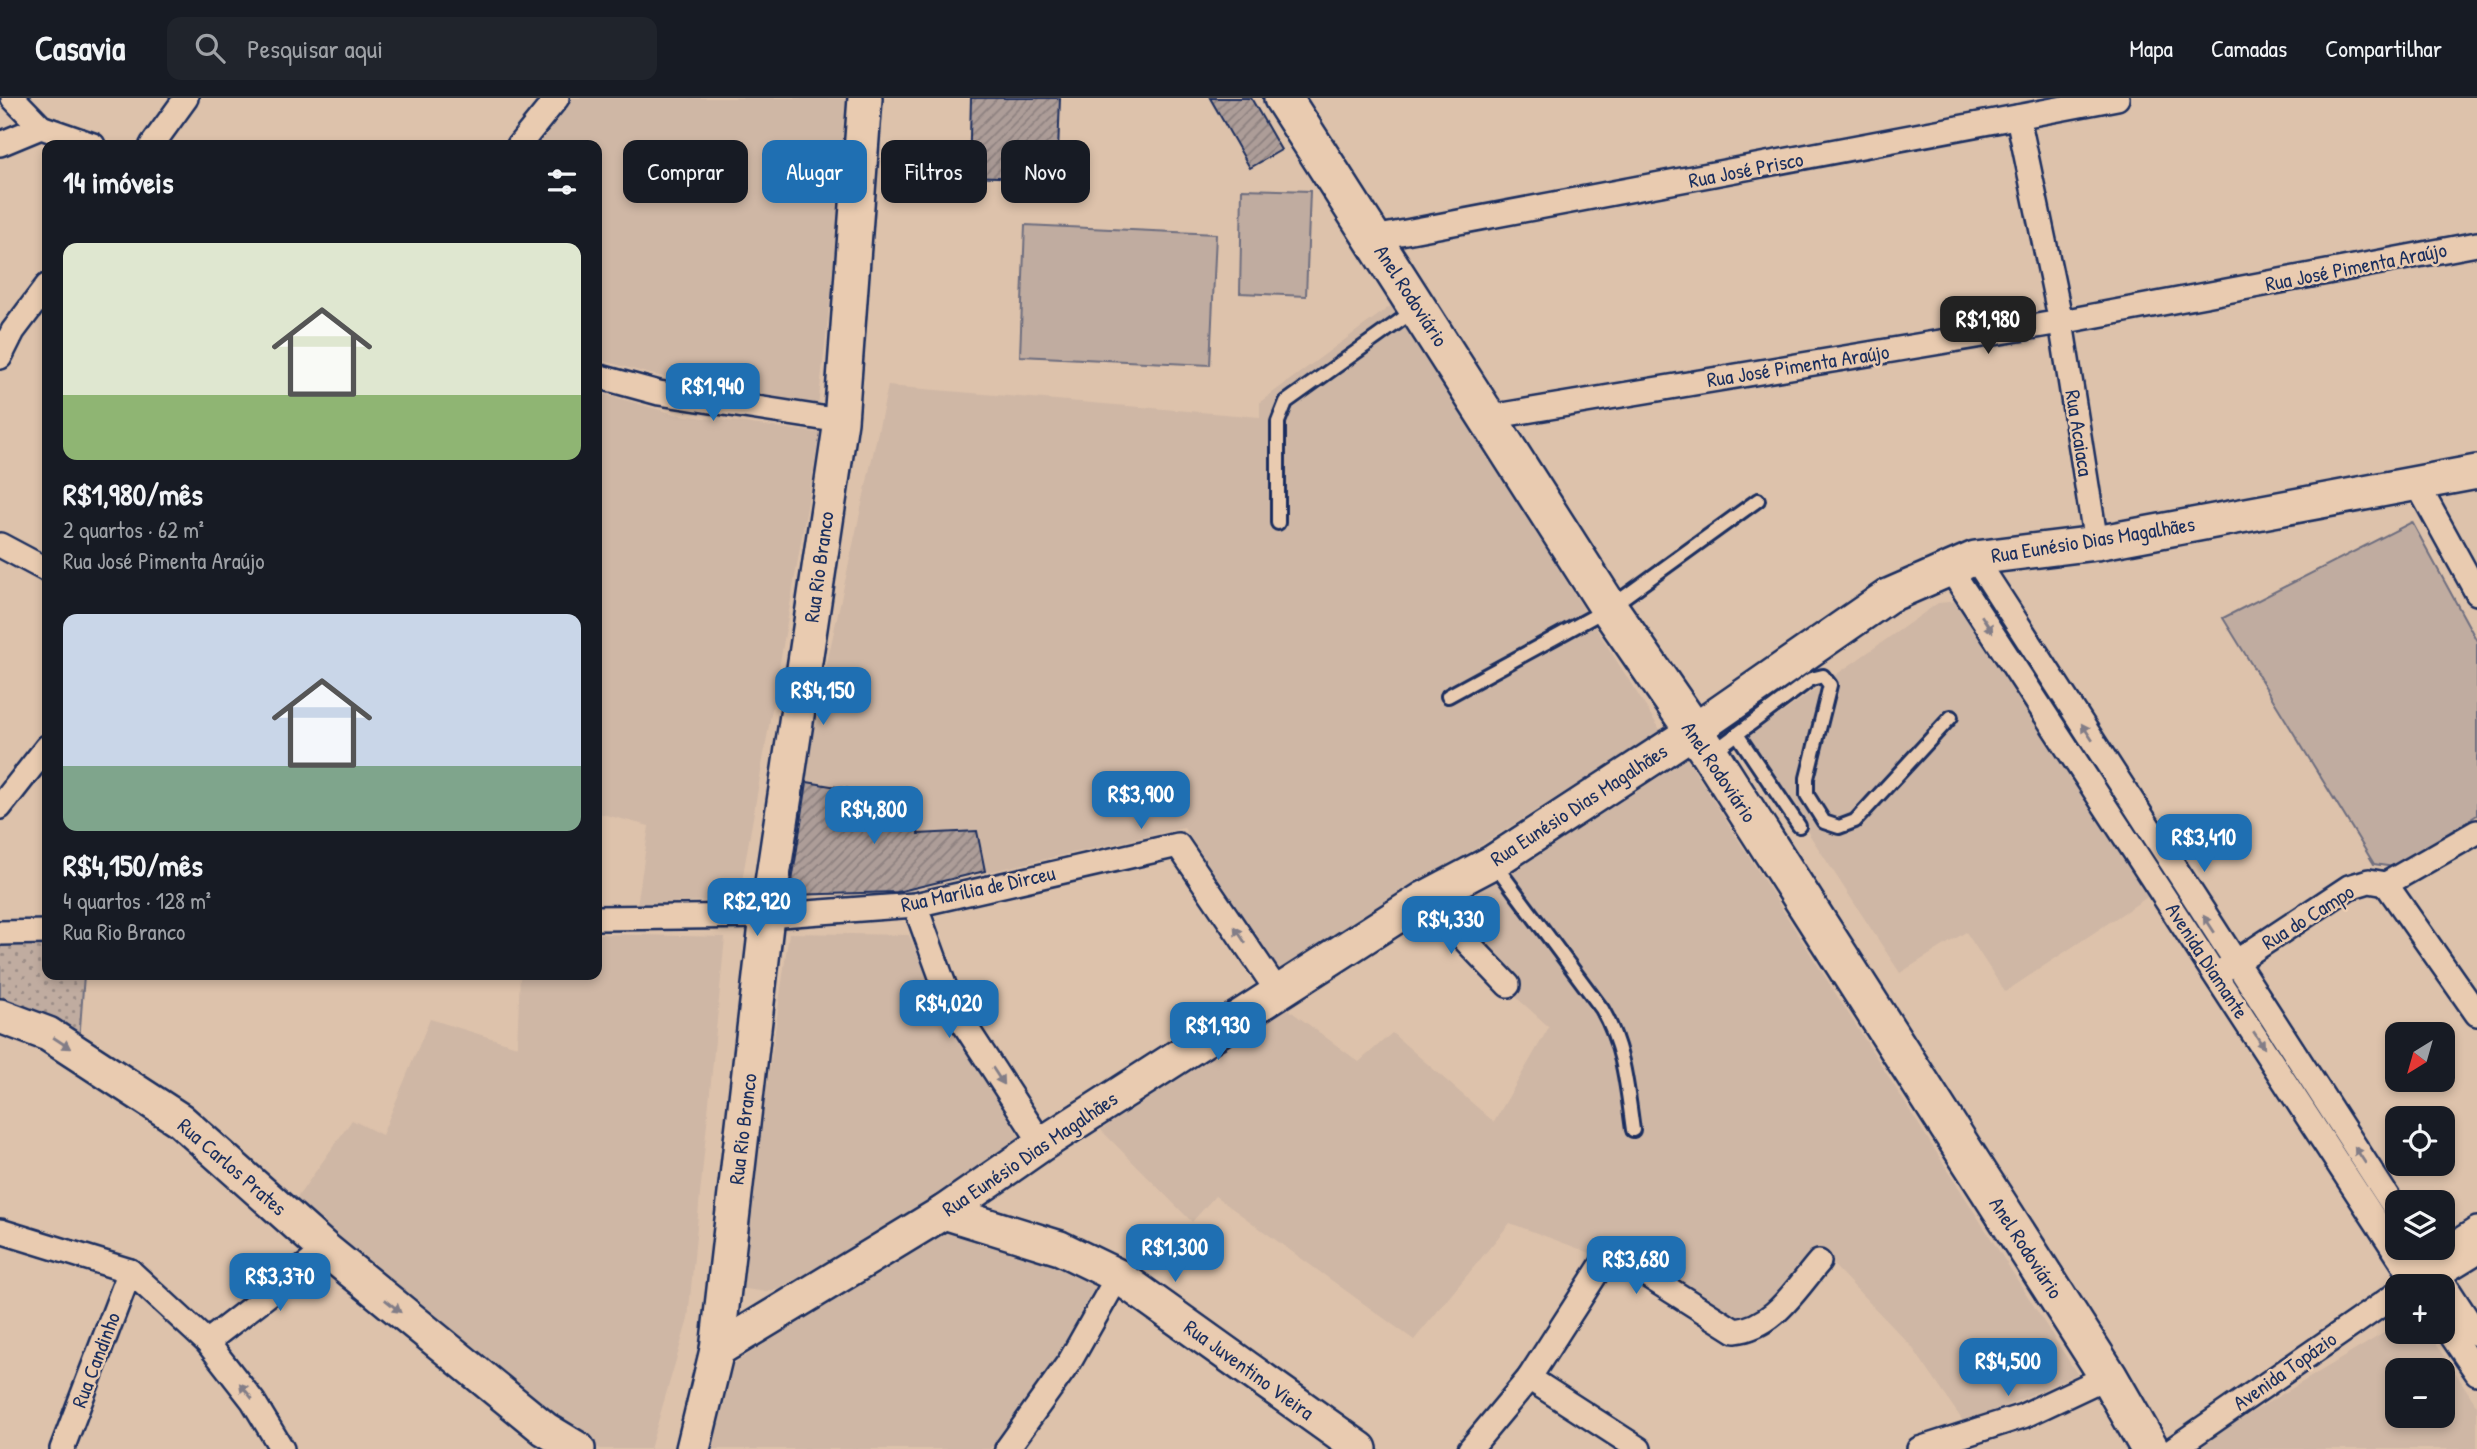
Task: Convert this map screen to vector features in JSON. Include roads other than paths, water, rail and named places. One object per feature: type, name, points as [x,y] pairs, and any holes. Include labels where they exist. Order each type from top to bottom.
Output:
[{"type":"main road","name":"Rua Rio Branco","points":[[693,1449],[717,1350],[767,916],[841,421],[865,98]]},
{"type":"main road","name":"Anel Rodoviário","points":[[1283,98],[1490,417],[1609,608],[1713,740],[2108,1376],[2150,1449]]},
{"type":"main road","name":"Rua Eunésio Dias Magalhães","points":[[717,1350],[944,1212],[1042,1144],[1425,898],[1713,740],[1888,596],[1962,563],[2096,543],[2477,472]]},
{"type":"main road","name":"Rua Carlos Prates","points":[[0,1016],[48,1034],[180,1120],[326,1250],[545,1429],[578,1449]]},
{"type":"main road","name":"Rua Juventino Vieira","points":[[944,1212],[1060,1248],[1118,1276],[1360,1449]]},
{"type":"street","points":[[13,98],[41,127],[79,140]]},
{"type":"street","points":[[156,140],[186,98]]},
{"type":"street","points":[[523,140],[557,98]]},
{"type":"street","name":"Rua José Prisco","points":[[1374,238],[2117,98]]},
{"type":"street","name":"Rua Acaiaca","points":[[2018,117],[2060,322],[2096,543]]},
{"type":"street","points":[[0,144],[41,127]]},
{"type":"street","name":"Rua José Pimenta Araújo","points":[[1490,417],[2060,322],[2477,244]]},
{"type":"street","points":[[0,358],[13,331],[42,293]]},
{"type":"street","points":[[602,377],[659,393],[841,421]]},
{"type":"street","points":[[2416,482],[2477,593]]},
{"type":"street","points":[[0,545],[42,567]]},
{"type":"street","name":"Avenida Diamante","points":[[1962,563],[2226,969],[2416,1274]]},
{"type":"street","points":[[0,807],[42,753]]},
{"type":"street","name":"Rua do Campo","points":[[2226,969],[2349,887],[2369,881],[2386,884],[2477,832]]},
{"type":"street","name":"Rua Marília de Dirceu","points":[[602,916],[767,916],[915,905],[1178,845],[1278,992]]},
{"type":"street","points":[[2386,884],[2477,1014]]},
{"type":"street","points":[[1425,898],[1508,985]]},
{"type":"street","points":[[915,905],[951,1004],[1042,1144]]},
{"type":"street","points":[[0,933],[42,932]]},
{"type":"street","name":"Avenida Diamante","points":[[2226,969],[2385,1195]]},
{"type":"street","name":"Avenida Topázio","points":[[2420,1274],[2477,1229]]},
{"type":"street","points":[[0,1231],[130,1271],[207,1342],[253,1401],[282,1449]]},
{"type":"street","points":[[207,1342],[326,1250]]},
{"type":"street","points":[[1470,1449],[1529,1378],[1610,1252],[1735,1331],[1754,1329],[1770,1320],[1819,1262]]},
{"type":"street","name":"Avenida Topázio","points":[[2422,1274],[2477,1252]]},
{"type":"street","name":"Rua Candinho","points":[[62,1449],[130,1271]]},
{"type":"street","points":[[1007,1449],[1070,1361],[1118,1276]]},
{"type":"street","name":"Avenida Topázio","points":[[2173,1449],[2385,1299]]},
{"type":"street","name":"Avenida Diamante","points":[[2455,1313],[2477,1334]]},
{"type":"street","points":[[2455,1341],[2477,1373]]},
{"type":"street","points":[[1919,1449],[2023,1416],[2108,1376]]},
{"type":"street","points":[[1529,1378],[1639,1449]]},
{"type":"lane","points":[[1278,523],[1278,422],[1286,402],[1419,308]]},
{"type":"lane","points":[[1448,696],[1609,608],[1758,499]]},
{"type":"lane","points":[[1799,826],[1713,740],[1811,679],[1818,676],[1827,679],[1830,685],[1807,778],[1807,795],[1824,822],[1839,827],[1855,821],[1951,717]]},
{"type":"lane","points":[[1493,862],[1602,1009],[1615,1031],[1623,1056],[1633,1130]]}]
